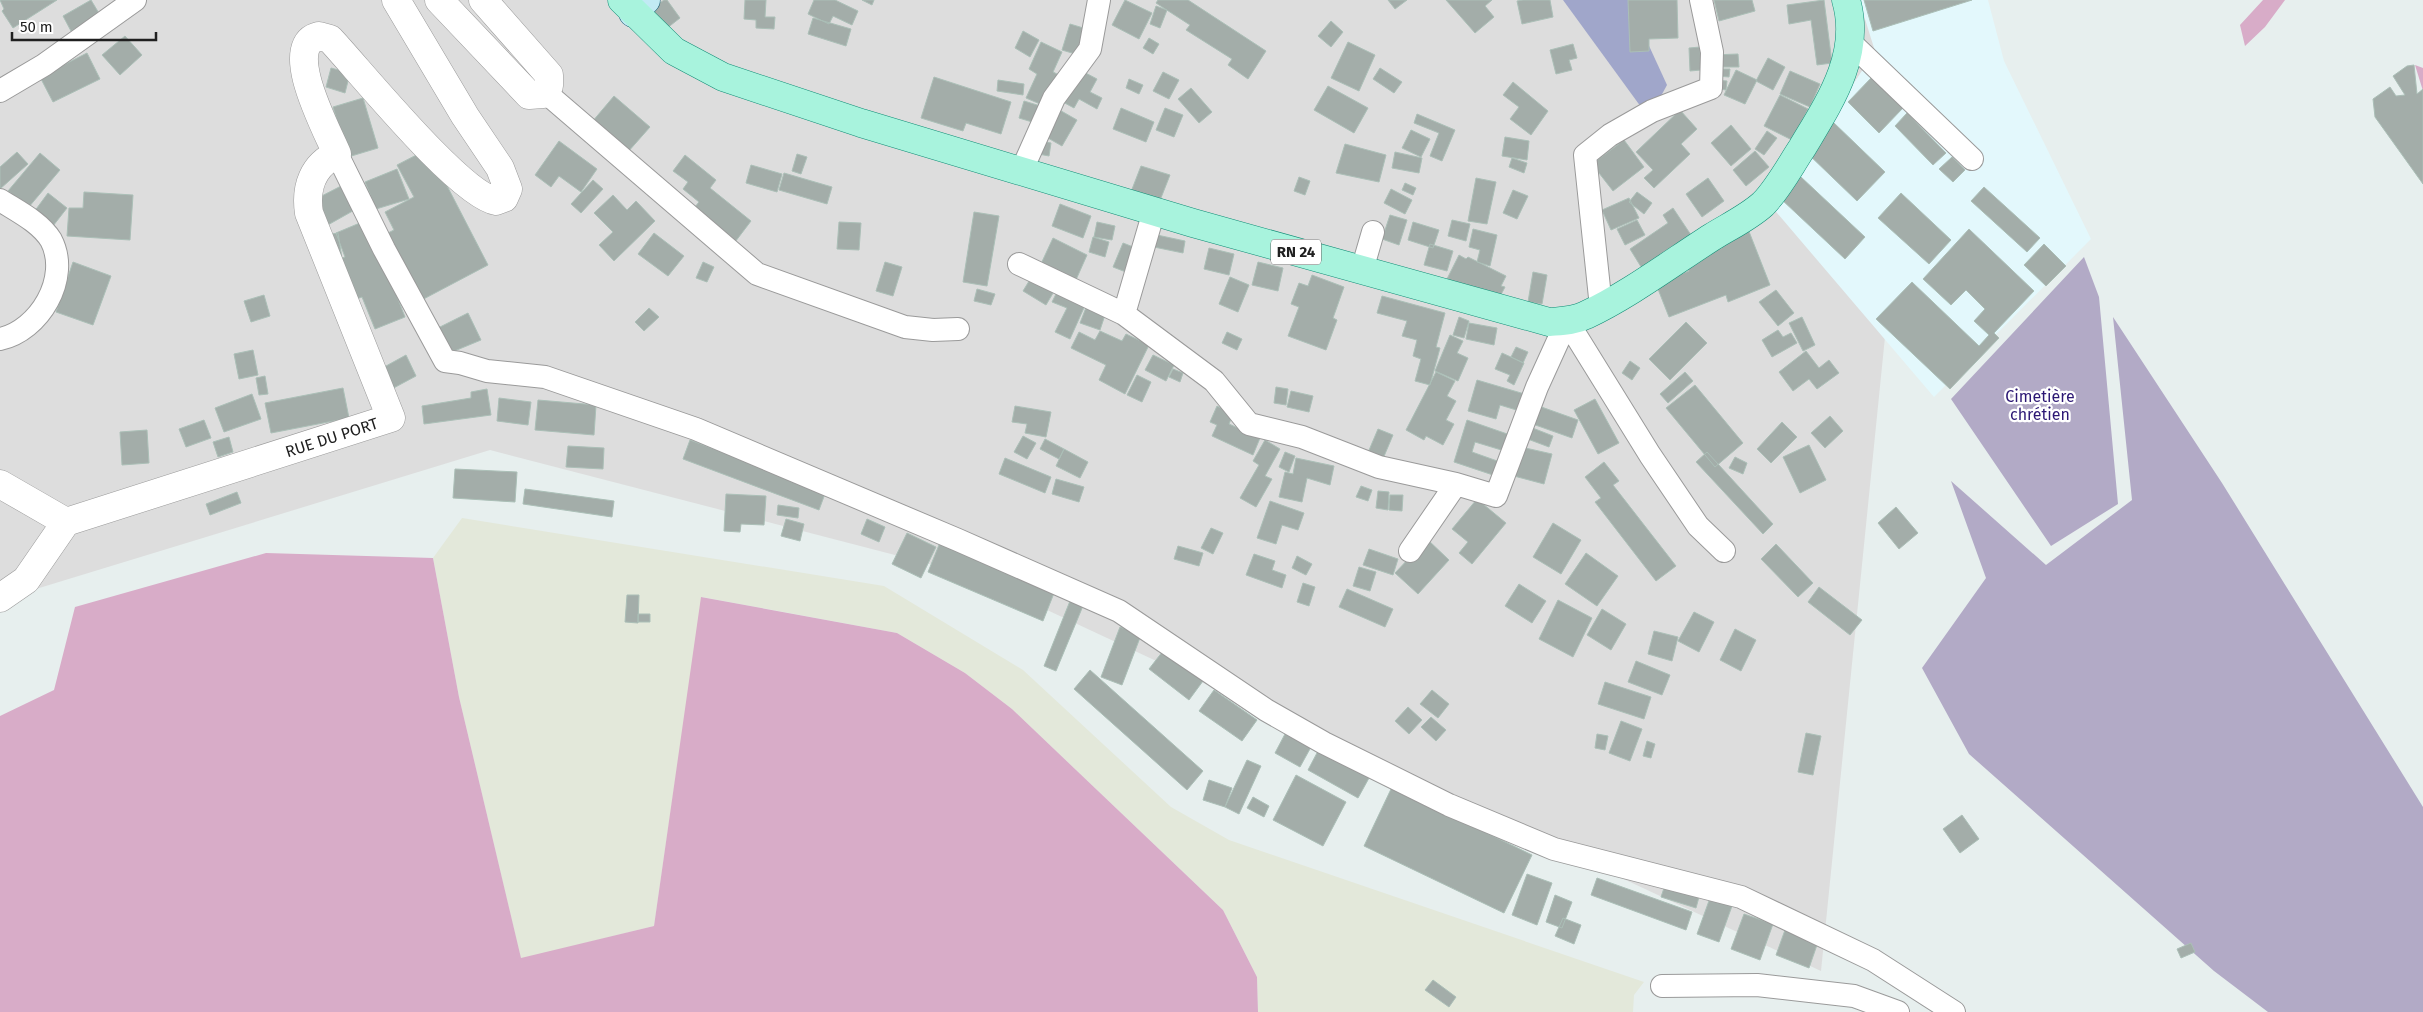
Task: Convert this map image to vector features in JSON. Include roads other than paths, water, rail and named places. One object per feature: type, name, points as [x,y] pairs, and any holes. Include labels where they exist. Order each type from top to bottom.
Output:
[{"type":"main road","name":"RN 24","points":[[634,4],[674,52],[723,77],[861,123],[1021,172],[1548,322],[1567,321],[1585,316],[1762,204],[1791,165],[1830,102],[1844,73],[1850,42],[1848,5]]},
{"type":"street","points":[[0,91],[44,65],[135,0]]},
{"type":"street","points":[[396,0],[465,116],[500,168],[507,186],[507,194],[502,200],[494,201],[466,184],[423,142],[330,39],[320,36],[312,38],[305,47],[305,73],[337,154],[384,249],[445,362],[460,363],[487,371],[545,377],[696,429],[948,536],[1120,611],[1266,710],[1324,743],[1449,805],[1554,849],[1742,897],[1873,960],[1954,1012]]},
{"type":"street","points":[[439,0],[529,95],[540,96],[545,92],[550,82],[548,75],[483,0]]},
{"type":"street","points":[[1021,172],[1054,98],[1090,49],[1099,0]]},
{"type":"street","points":[[1600,307],[1585,156],[1610,135],[1652,111],[1711,88],[1712,52],[1701,0]]},
{"type":"street","points":[[1850,42],[1972,159]]},
{"type":"street","points":[[545,92],[757,274],[905,327],[933,330],[958,329]]},
{"type":"street","name":"RUE DU PORT","points":[[66,522],[391,418],[310,212],[308,193],[314,173],[325,161],[337,154]]},
{"type":"street","points":[[0,200],[38,225],[45,232],[51,241],[56,260],[53,287],[47,302],[38,316],[18,333],[0,339]]},
{"type":"street","points":[[1124,314],[1154,211]]},
{"type":"street","points":[[1362,270],[1373,232]]},
{"type":"street","points":[[1019,264],[1124,314],[1214,381],[1249,424],[1302,437],[1379,467],[1456,484],[1496,496],[1537,387],[1567,321]]},
{"type":"street","points":[[1567,321],[1650,455],[1698,526],[1724,551]]},
{"type":"street","points":[[0,484],[66,522],[26,580],[0,598]]},
{"type":"street","points":[[1410,551],[1456,484]]},
{"type":"street","points":[[1662,986],[1757,985],[1854,996],[1898,1012]]},
{"type":"park label","name":"Cimetière chrétien","points":[[2040,405]]}]
